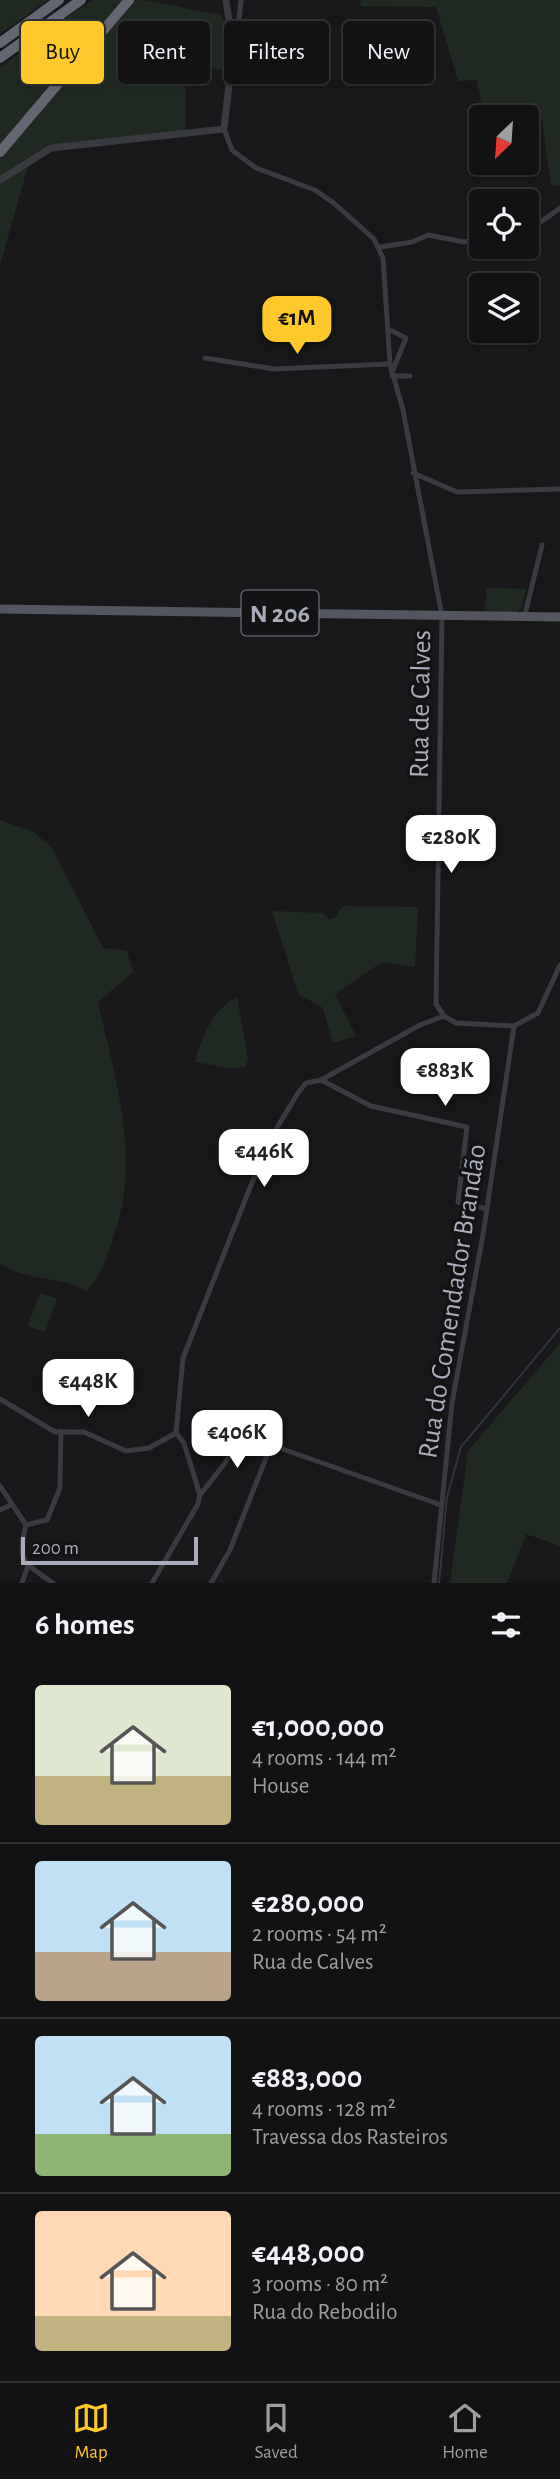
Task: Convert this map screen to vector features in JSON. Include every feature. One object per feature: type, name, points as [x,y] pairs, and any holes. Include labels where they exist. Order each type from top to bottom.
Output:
[{"type":"highway","points":[[0,43],[59,0]]},
{"type":"highway","points":[[0,58],[81,0]]},
{"type":"highway","points":[[0,152],[129,0]]},
{"type":"main road","name":"N 206","points":[[0,609],[560,617]]},
{"type":"street","points":[[226,0],[229,21]]},
{"type":"street","points":[[239,21],[241,0]]},
{"type":"street","points":[[228,84],[224,130],[232,150],[265,173],[324,195],[380,247],[412,242],[428,235],[469,241]]},
{"type":"street","points":[[0,180],[51,148],[224,130]]},
{"type":"street","points":[[539,223],[560,208]]},
{"type":"street","name":"Rua de Calves","points":[[380,247],[390,364],[403,410],[442,616],[436,1004],[444,1016]]},
{"type":"street","points":[[388,329],[406,338],[392,374],[410,376]]},
{"type":"street","points":[[205,358],[274,369],[390,364]]},
{"type":"street","points":[[413,473],[457,492],[560,489]]},
{"type":"street","points":[[524,618],[542,545]]},
{"type":"street","points":[[200,1495],[184,1443],[176,1433],[183,1359],[272,1136],[298,1093],[306,1083],[321,1080],[420,1025],[444,1016],[456,1023],[514,1026],[538,1013],[560,965]]},
{"type":"street","name":"Rua do Comendador Brandão","points":[[434,1583],[452,1403],[487,1209],[514,1026]]},
{"type":"street","points":[[321,1080],[371,1106],[467,1127],[458,1202],[487,1209]]},
{"type":"street","points":[[0,1399],[55,1432],[84,1432],[126,1451],[149,1448],[176,1433]]},
{"type":"street","points":[[26,1525],[47,1520],[58,1496],[61,1431]]},
{"type":"street","points":[[152,1583],[198,1504],[200,1495],[225,1464],[240,1436],[255,1436],[271,1445],[441,1505]]},
{"type":"street","points":[[211,1583],[230,1550],[271,1445]]},
{"type":"street","points":[[0,1486],[26,1525],[20,1551],[28,1566],[53,1583]]},
{"type":"street","points":[[0,1510],[11,1505]]},
{"type":"street","points":[[22,1583],[28,1566]]},
{"type":"shaded area","points":[[0,0],[48,0],[0,34]]},
{"type":"shaded area","points":[[93,0],[126,0],[104,26],[104,21],[61,21]]},
{"type":"shaded area","points":[[134,0],[220,14],[225,21],[224,70],[210,68],[210,21],[118,21],[118,84],[185,84],[186,128],[180,132],[47,146],[0,176],[0,158],[63,84],[104,84],[104,35]]},
{"type":"shaded area","points":[[361,0],[560,0],[560,186],[551,185],[542,120],[539,121],[539,105],[482,105],[477,80],[458,81],[436,7],[360,6]]},
{"type":"shaded area","points":[[21,52],[21,84],[54,84],[0,147],[0,68]]},
{"type":"shaded area","points":[[28,166],[0,265],[0,183]]},
{"type":"shaded area","points":[[487,588],[526,589],[522,607],[516,613],[484,612]]},
{"type":"shaded area","points":[[0,820],[34,832],[52,848],[103,948],[127,951],[133,972],[98,1002],[123,1123],[125,1183],[120,1213],[107,1257],[99,1275],[87,1291],[21,1273],[0,1263]]},
{"type":"shaded area","points":[[343,906],[418,907],[415,967],[382,962],[335,994],[356,1036],[333,1043],[323,1008],[298,994],[272,911],[323,913],[329,919],[334,918]]},
{"type":"shaded area","points":[[237,997],[248,1059],[245,1067],[230,1068],[195,1062],[209,1025],[221,1009]]},
{"type":"shaded area","points":[[40,1293],[57,1299],[45,1332],[28,1326]]},
{"type":"shaded area","points":[[560,1343],[560,1546],[526,1534],[507,1583],[450,1583],[468,1451]]},
{"type":"waterway","points":[[439,1583],[447,1497],[461,1447],[560,1328]]}]
